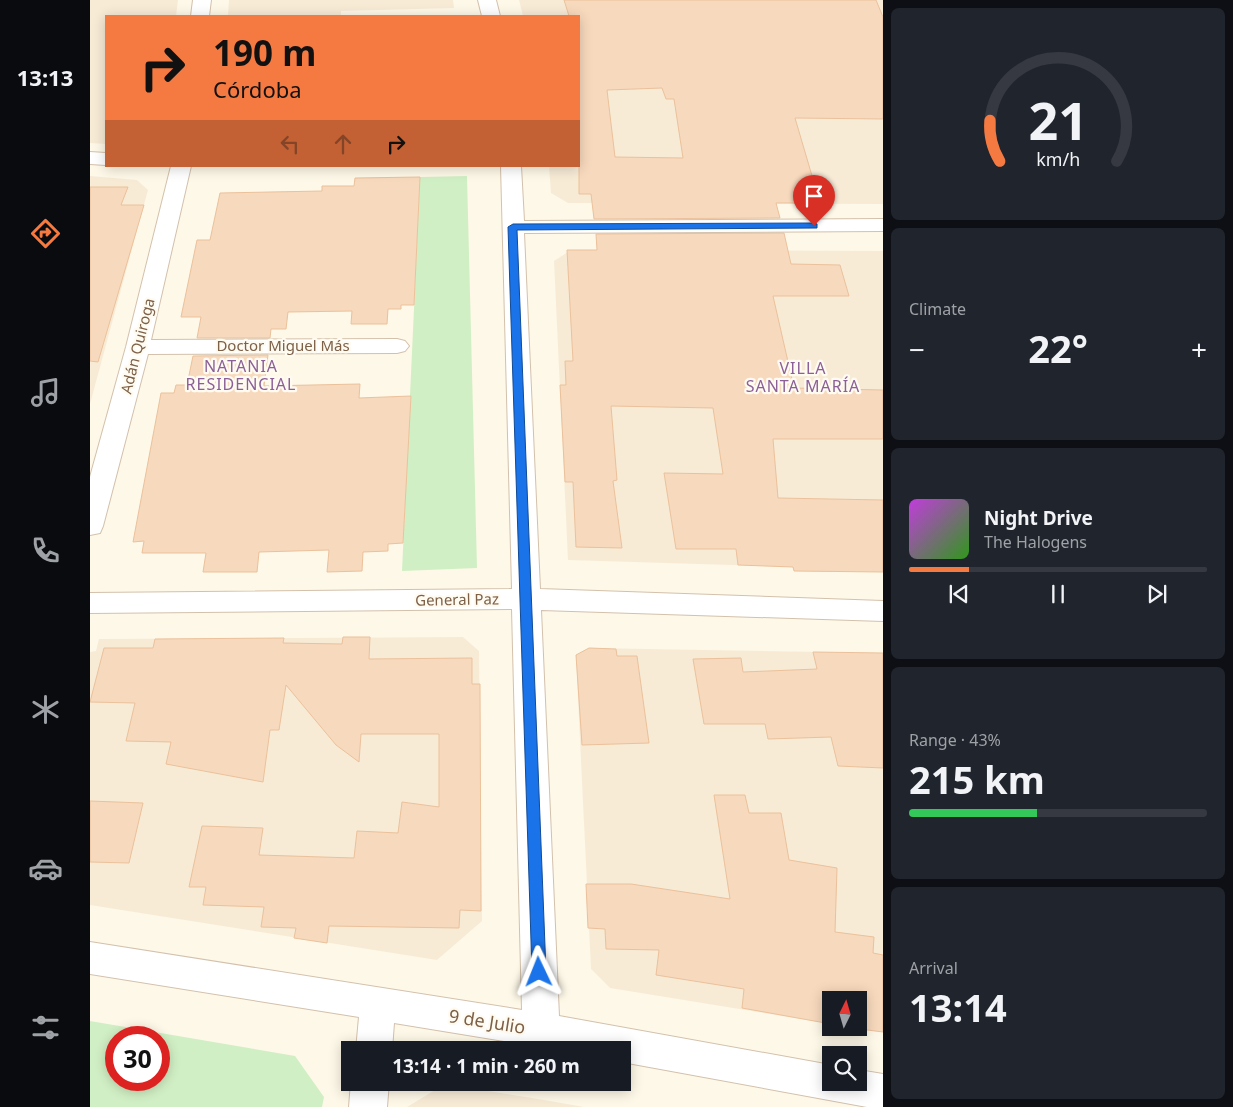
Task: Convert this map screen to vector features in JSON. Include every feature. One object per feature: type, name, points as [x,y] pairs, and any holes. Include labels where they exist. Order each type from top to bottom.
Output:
[{"type":"street","points":[[200,15],[202,0]]},
{"type":"street","points":[[487,0],[491,15]]},
{"type":"street","points":[[90,158],[105,159]]},
{"type":"street","name":"Adán Quiroga","points":[[90,526],[138,347],[182,167]]},
{"type":"street","points":[[511,167],[541,1030]]},
{"type":"street","points":[[513,227],[883,225]]},
{"type":"street","name":"Doctor Miguel Más","points":[[138,347],[397,346]]},
{"type":"street","name":"General Paz","points":[[90,604],[526,599],[883,611]]},
{"type":"street","name":"9 de Julio","points":[[90,958],[541,1030],[877,1097]]},
{"type":"street","points":[[375,1041],[378,1004]]},
{"type":"street","points":[[368,1107],[369,1091]]},
{"type":"shaded area","points":[[90,0],[178,0],[176,15],[105,15],[105,144],[90,143]]},
{"type":"shaded area","points":[[229,0],[453,0],[454,8],[341,11],[341,15],[228,15]]},
{"type":"shaded area","points":[[519,0],[883,0],[883,204],[568,203],[551,193],[549,167],[580,167],[580,15],[523,15]]},
{"type":"shaded area","points":[[90,176],[137,180],[148,190],[90,404]]},
{"type":"shaded area","points":[[571,250],[883,251],[883,572],[794,571],[793,567],[568,560],[554,261]]},
{"type":"shaded area","points":[[463,637],[479,651],[482,921],[437,960],[90,905],[90,652],[96,651],[99,639]]},
{"type":"shaded area","points":[[589,648],[883,653],[883,1032],[868,1030],[868,991],[822,991],[822,1023],[610,988],[591,969],[576,655]]},
{"type":"shaded area","points":[[433,1091],[488,1091],[584,1107],[407,1107]]},
{"type":"green space","points":[[467,176],[477,568],[402,571],[420,177]]},
{"type":"green space","points":[[90,1021],[119,1026],[105,1026],[105,1091],[170,1091],[170,1035],[295,1056],[324,1097],[322,1107],[90,1107]]},
{"type":"building","points":[[564,0],[876,0],[883,17],[883,119],[795,118],[820,203],[776,203],[780,218],[594,219],[591,194],[579,194],[580,15],[569,15]],"holes":[[[662,88],[666,99],[674,99],[683,158],[615,157],[607,90]]]},
{"type":"building","points":[[420,177],[414,305],[401,305],[401,309],[388,309],[387,324],[351,324],[352,311],[288,312],[286,329],[271,329],[270,338],[197,338],[201,317],[181,317],[197,240],[210,240],[220,193],[322,191],[322,186],[354,186],[355,178]]},
{"type":"building","points":[[90,187],[128,187],[121,205],[144,205],[98,362],[90,361]]},
{"type":"building","points":[[784,233],[791,264],[840,265],[849,296],[773,296],[794,388],[883,390],[883,439],[773,439],[778,498],[883,500],[883,572],[794,571],[793,567],[738,565],[736,549],[676,549],[664,473],[723,474],[713,408],[611,406],[617,480],[613,481],[622,548],[576,547],[573,482],[565,482],[560,385],[566,385],[565,361],[573,361],[567,250],[597,250],[596,234]]},
{"type":"building","points":[[268,355],[264,386],[360,384],[359,398],[411,396],[403,543],[388,544],[388,551],[363,552],[362,571],[327,572],[329,550],[259,552],[257,572],[203,572],[206,553],[142,553],[144,541],[133,542],[161,393],[174,393],[176,385],[187,385],[193,356]]},
{"type":"building","points":[[343,637],[370,637],[369,659],[472,658],[472,684],[480,684],[481,911],[460,910],[459,928],[329,926],[327,943],[294,938],[296,928],[261,927],[264,907],[203,905],[206,887],[189,887],[202,826],[263,828],[259,855],[354,858],[357,831],[398,833],[402,802],[439,807],[439,734],[361,734],[359,762],[336,745],[286,685],[279,730],[270,730],[263,782],[166,764],[171,742],[126,741],[135,703],[90,702],[104,648],[153,648],[155,639],[284,638],[283,643],[342,644]]},
{"type":"building","points":[[589,648],[616,649],[617,656],[637,656],[649,743],[582,745],[576,655]]},
{"type":"building","points":[[813,652],[883,653],[883,768],[838,766],[831,737],[768,739],[765,724],[704,724],[693,659],[741,658],[743,672],[817,669]]},
{"type":"building","points":[[714,795],[745,795],[749,813],[781,813],[789,860],[837,868],[835,932],[874,937],[873,953],[883,955],[883,1032],[868,1030],[868,991],[822,991],[822,1022],[742,1008],[744,989],[656,975],[659,950],[606,949],[605,929],[588,928],[586,884],[631,884],[730,899]]},
{"type":"building","points":[[90,801],[143,803],[129,863],[90,862]]},
{"type":"district","name":"NATANIA RESIDENCIAL","points":[[241,375]]},
{"type":"district","name":"VILLA SANTA MARÍA","points":[[803,377]]},
{"type":"route","points":[[539,972],[513,227],[814,226]]}]
